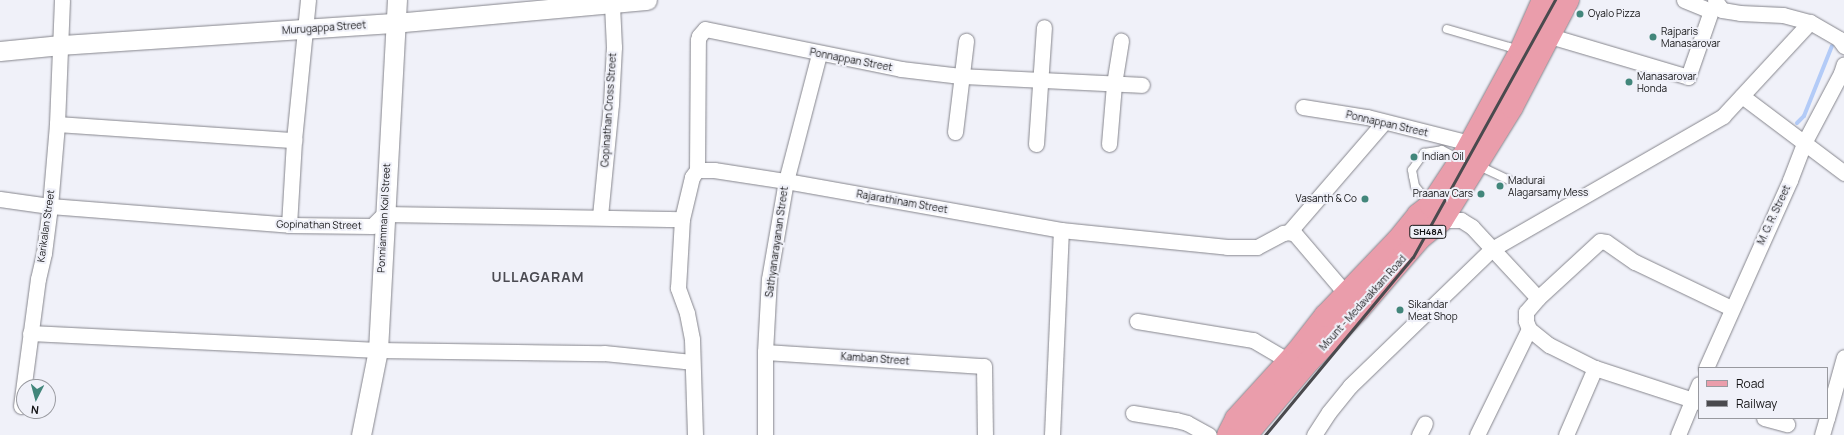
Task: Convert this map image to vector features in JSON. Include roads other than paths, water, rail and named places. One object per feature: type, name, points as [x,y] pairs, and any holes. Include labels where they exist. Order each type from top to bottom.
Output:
[{"type":"main road","name":"Mount - Medavakkam Road","points":[[1470,156],[1520,52],[1543,0]]},
{"type":"main road","name":"Mount - Medavakkam Road","points":[[1246,435],[1309,361],[1358,310],[1420,238],[1470,156],[1550,36],[1568,0]]},
{"type":"main road","name":"Mount - Medavakkam Road","points":[[1228,435],[1236,419],[1289,361],[1325,316],[1398,240],[1418,215],[1436,213]]},
{"type":"street","name":"Karikalan Street","points":[[24,379],[50,206],[57,124],[62,0]]},
{"type":"street","points":[[289,225],[294,140],[308,0]]},
{"type":"street","name":"Ponniamman Koil Street","points":[[361,435],[378,350],[394,23],[397,0]]},
{"type":"street","name":"Murugappa Street","points":[[0,51],[61,45],[394,23],[505,7],[612,4],[647,0]]},
{"type":"street","points":[[1550,36],[1688,77],[1711,11],[1684,0]]},
{"type":"street","points":[[1715,0],[1722,10],[1740,13],[1783,15],[1810,22],[1839,39],[1844,46]]},
{"type":"street","name":"Gopinathan Cross Street","points":[[600,216],[611,104],[614,47],[612,4]]},
{"type":"street","points":[[1314,435],[1329,412],[1350,386],[1492,249],[1723,116],[1810,22]]},
{"type":"street","points":[[1036,144],[1044,27]]},
{"type":"street","name":"Ponnappan Street","points":[[697,170],[698,40],[702,31],[708,29],[819,54],[901,69],[961,76],[1142,85]]},
{"type":"street","points":[[955,132],[966,42]]},
{"type":"street","points":[[1109,144],[1114,84],[1121,42]]},
{"type":"street","name":"Sathyanarayanan Street","points":[[765,435],[765,352],[769,279],[786,181],[819,54]]},
{"type":"street","name":"M. G. R. Street","points":[[1706,367],[1731,308],[1790,180],[1804,143],[1841,73],[1844,64]]},
{"type":"street","points":[[1742,96],[1844,173]]},
{"type":"street","name":"Ponnappan Street","points":[[1303,108],[1367,117],[1384,122],[1470,156]]},
{"type":"street","points":[[1346,294],[1295,234],[1289,232],[1384,122]]},
{"type":"street","points":[[57,124],[294,140]]},
{"type":"street","points":[[695,435],[692,339],[687,314],[678,288],[682,219],[692,177],[697,170]]},
{"type":"street","name":"Rajarathinam Street","points":[[697,170],[714,170],[786,181],[1060,230],[1246,248],[1257,246],[1283,233],[1289,232]]},
{"type":"street","name":"Gopinathan Street","points":[[0,199],[50,206],[289,225],[372,226],[384,214]]},
{"type":"street","points":[[1436,213],[1461,220],[1472,227],[1538,298]]},
{"type":"street","points":[[384,214],[600,216],[682,219]]},
{"type":"street","points":[[1052,435],[1060,230]]},
{"type":"street","points":[[1696,401],[1595,368],[1549,345],[1529,329],[1526,321],[1526,312],[1538,298],[1598,243],[1603,241],[1635,262],[1731,308]]},
{"type":"street","points":[[1137,321],[1252,340],[1289,361]]},
{"type":"street","points":[[1477,435],[1529,329]]},
{"type":"street","points":[[30,333],[378,350],[604,353],[692,362]]},
{"type":"street","name":"Kamban Street","points":[[765,352],[984,366],[985,435]]},
{"type":"street","points":[[1828,414],[1844,357]]},
{"type":"street","points":[[1566,435],[1595,368]]},
{"type":"street","points":[[1678,435],[1696,401],[1698,390]]},
{"type":"street","points":[[1133,413],[1176,420],[1186,423],[1209,435]]},
{"type":"street","points":[[1768,419],[1787,424]]},
{"type":"street","points":[[1822,435],[1827,419]]},
{"type":"lane","points":[[1448,29],[1509,47],[1520,52]]},
{"type":"lane","points":[[1436,213],[1415,186],[1412,176],[1412,170],[1424,153],[1442,150],[1470,156],[1509,180]]},
{"type":"waterway","points":[[1797,123],[1804,116],[1832,46]]},
{"type":"railway","points":[[1265,435],[1413,257],[1555,0]]},
{"type":"place","name":"Oyalo Pizza","points":[[1580,14]]},
{"type":"place","name":"Rajparis Manasarovar","points":[[1653,37]]},
{"type":"place","name":"Manasarovar Honda","points":[[1629,82]]},
{"type":"place","name":"Indian Oil","points":[[1414,157]]},
{"type":"place","name":"Madurai Alagarsamy Mess","points":[[1500,186]]},
{"type":"place","name":"Praanav Cars","points":[[1481,194]]},
{"type":"place","name":"Vasanth & Co","points":[[1365,199]]},
{"type":"place","name":"Sikandar Meat Shop","points":[[1400,310]]},
{"type":"district","name":"ULLAGARAM","points":[[538,277]]}]
